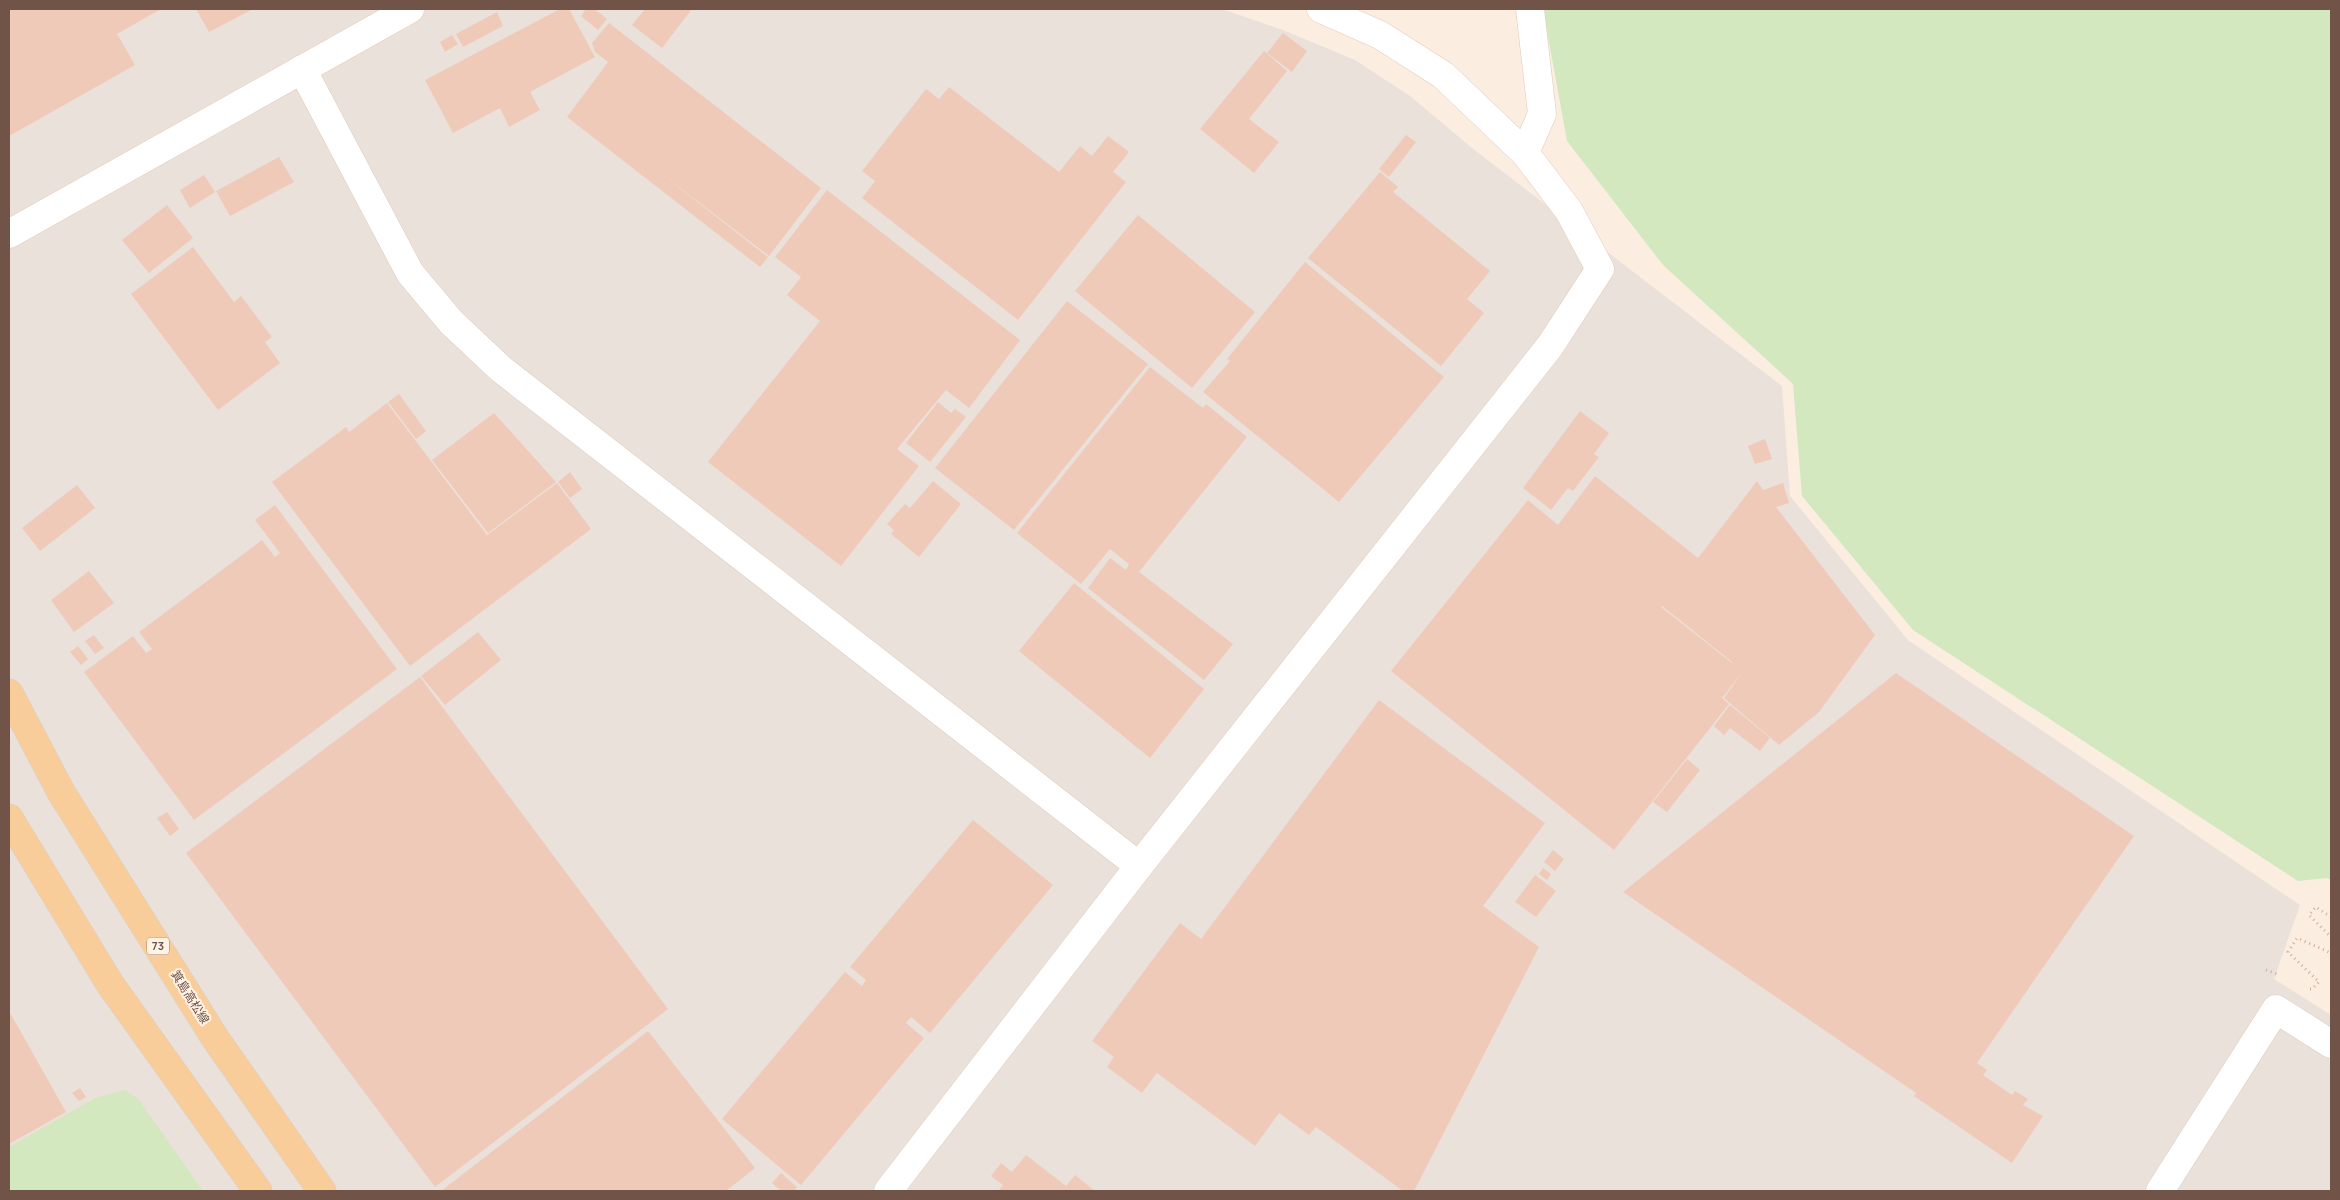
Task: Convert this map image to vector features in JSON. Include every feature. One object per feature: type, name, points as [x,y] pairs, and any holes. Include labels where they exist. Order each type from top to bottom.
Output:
[{"type":"main road","name":"箕島高松線","points":[[9,693],[61,792],[215,1038],[322,1191]]},
{"type":"main road","points":[[12,833],[110,984],[258,1191]]},
{"type":"street","points":[[9,234],[410,9]]},
{"type":"street","points":[[888,1191],[1139,866],[1550,346],[1600,269],[1569,211],[1525,153],[1444,75],[1380,35],[1321,9]]},
{"type":"street","points":[[1525,153],[1542,114],[1530,9]]},
{"type":"street","points":[[302,69],[410,273],[451,322],[502,369],[1139,866]]},
{"type":"street","points":[[2160,1191],[2276,1009],[2331,1044]]},
{"type":"path","points":[[2331,917],[2316,907],[2309,915],[2331,937]]},
{"type":"path","points":[[2303,986],[2312,989],[2319,982],[2288,952],[2297,938],[2331,953]]},
{"type":"path","points":[[2266,970],[2284,978]]},
{"type":"shaded area","points":[[9,9],[1222,9],[1283,30],[1355,60],[1410,96],[1472,148],[1782,386],[1790,496],[1908,640],[2300,905],[2274,979],[2331,1015],[2331,1191],[9,1191]]},
{"type":"green space","points":[[1543,9],[2331,9],[2331,880],[2327,878],[2298,881],[1913,630],[1802,496],[1793,384],[1663,265],[1567,141]]},
{"type":"green space","points":[[125,1090],[138,1099],[203,1191],[9,1191],[9,1147],[95,1098]]},
{"type":"building","points":[[9,9],[161,9],[117,34],[135,65],[9,136]]},
{"type":"building","points":[[196,9],[253,9],[209,32]]},
{"type":"building","points":[[560,9],[569,9],[595,57],[530,92],[540,110],[509,127],[500,108],[453,133],[425,80]]},
{"type":"building","points":[[586,9],[595,9],[607,19],[598,30],[581,16]]},
{"type":"building","points":[[645,9],[692,9],[662,48],[632,25]]},
{"type":"building","points":[[497,12],[503,26],[463,47],[456,34]]},
{"type":"building","points":[[609,23],[821,188],[769,256],[654,168],[768,257],[760,267],[567,117],[608,62],[595,52],[592,43]]},
{"type":"building","points":[[1283,33],[1307,51],[1292,72],[1267,53]]},
{"type":"building","points":[[452,35],[458,44],[445,52],[440,42]]},
{"type":"building","points":[[1264,51],[1287,71],[1249,119],[1279,142],[1254,173],[1200,129]]},
{"type":"building","points":[[949,87],[1059,172],[1080,146],[1092,156],[1108,136],[1129,152],[1113,172],[1126,182],[1018,320],[862,198],[875,181],[862,171],[926,89],[939,99]]},
{"type":"building","points":[[1406,135],[1416,142],[1389,177],[1379,169]]},
{"type":"building","points":[[279,157],[294,182],[230,216],[216,191]]},
{"type":"building","points":[[1380,172],[1398,187],[1393,192],[1490,271],[1467,299],[1484,313],[1441,366],[1308,258]]},
{"type":"building","points":[[204,175],[215,192],[190,208],[180,190]]},
{"type":"building","points":[[827,190],[1020,340],[969,408],[946,390],[897,449],[919,466],[841,566],[708,462],[820,321],[787,295],[801,277],[775,257]]},
{"type":"building","points":[[167,205],[193,238],[149,273],[122,240]]},
{"type":"building","points":[[1138,215],[1255,312],[1192,388],[1075,291]]},
{"type":"building","points":[[193,247],[234,302],[241,296],[272,337],[265,342],[280,363],[218,410],[131,294]]},
{"type":"building","points":[[1305,262],[1444,377],[1339,502],[1203,392],[1230,361],[1227,359]]},
{"type":"building","points":[[1067,301],[1148,364],[1014,530],[935,468]]},
{"type":"building","points":[[1150,367],[1203,408],[1206,404],[1247,437],[1139,572],[1233,644],[1204,680],[1088,588],[1110,558],[1126,570],[1129,564],[1110,549],[1081,584],[1017,533]]},
{"type":"building","points":[[399,394],[426,431],[416,439],[388,402]]},
{"type":"building","points":[[938,402],[951,413],[955,409],[966,417],[930,462],[906,443]]},
{"type":"building","points":[[387,403],[487,535],[557,483],[591,529],[410,666],[272,482],[346,427],[349,432]]},
{"type":"building","points":[[1580,411],[1609,433],[1594,454],[1599,457],[1573,491],[1568,488],[1551,510],[1523,488]]},
{"type":"building","points":[[494,413],[556,482],[488,533],[432,460]]},
{"type":"building","points":[[1765,439],[1772,459],[1755,464],[1748,446]]},
{"type":"building","points":[[570,472],[582,489],[570,498],[558,482]]},
{"type":"building","points":[[1595,476],[1698,558],[1757,481],[1763,490],[1783,483],[1789,503],[1776,507],[1875,635],[1819,712],[1779,745],[1724,698],[1743,671],[1722,698],[1729,704],[1614,850],[1391,671],[1528,500],[1558,525]],"holes":[[[1662,606],[1732,663],[1661,607]]]},
{"type":"building","points":[[933,481],[961,504],[919,557],[891,534],[894,530],[887,524],[905,504],[910,508]]},
{"type":"building","points":[[77,485],[95,508],[40,551],[22,528]]},
{"type":"building","points":[[275,505],[397,669],[194,820],[84,672],[133,636],[146,653],[152,649],[139,632],[262,540],[275,557],[280,553],[255,520]]},
{"type":"building","points":[[89,571],[114,603],[74,632],[51,600]]},
{"type":"building","points":[[1074,583],[1204,689],[1150,758],[1019,651]]},
{"type":"building","points":[[478,632],[501,660],[445,705],[421,676]]},
{"type":"building","points":[[94,635],[104,648],[95,654],[85,641]]},
{"type":"building","points":[[78,646],[88,659],[81,665],[70,652]]},
{"type":"building","points":[[1896,673],[2134,836],[1977,1063],[1987,1070],[1983,1075],[2012,1095],[2015,1091],[2028,1099],[2023,1105],[2043,1116],[2012,1163],[1914,1096],[1916,1093],[1623,892]]},
{"type":"building","points":[[420,677],[668,1009],[435,1187],[186,853]]},
{"type":"building","points":[[1379,700],[1545,823],[1483,906],[1539,947],[1414,1191],[1403,1191],[1316,1127],[1309,1135],[1279,1113],[1255,1146],[1157,1073],[1142,1093],[1107,1067],[1114,1057],[1092,1041],[1180,923],[1201,939]]},
{"type":"building","points":[[1730,705],[1770,738],[1760,751],[1730,728],[1724,735],[1714,726]]},
{"type":"building","points":[[1687,759],[1700,770],[1667,812],[1653,802]]},
{"type":"building","points":[[167,812],[179,829],[170,836],[157,818]]},
{"type":"building","points":[[973,820],[1053,885],[930,1033],[911,1017],[906,1023],[924,1038],[801,1185],[722,1119],[845,972],[862,986],[866,980],[850,967]]},
{"type":"building","points":[[1553,850],[1564,859],[1555,871],[1544,862]]},
{"type":"building","points":[[1543,868],[1551,874],[1547,880],[1539,874]]},
{"type":"building","points":[[1535,875],[1556,891],[1536,917],[1515,902]]},
{"type":"building","points":[[9,1011],[66,1112],[9,1144]]},
{"type":"building","points":[[648,1031],[755,1168],[726,1191],[441,1191]]},
{"type":"building","points":[[80,1088],[86,1097],[79,1101],[72,1093]]},
{"type":"building","points":[[1026,1155],[1066,1186],[1075,1175],[1095,1191],[998,1191],[1003,1185],[991,1176],[1001,1163],[1012,1172]]},
{"type":"building","points":[[781,1173],[797,1187],[794,1191],[781,1191],[772,1183]]}]
